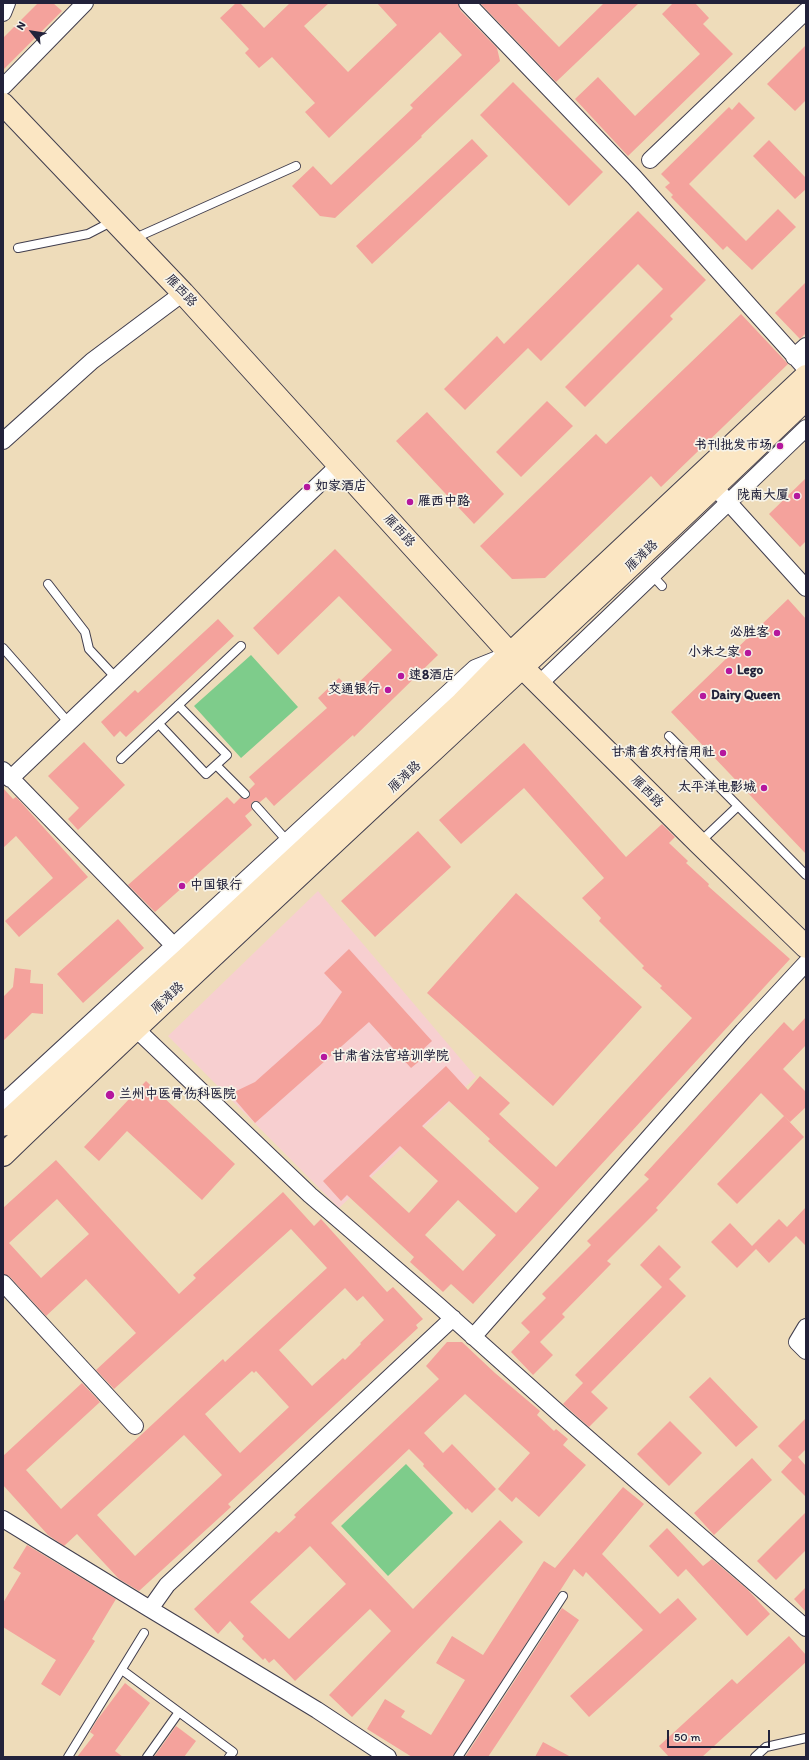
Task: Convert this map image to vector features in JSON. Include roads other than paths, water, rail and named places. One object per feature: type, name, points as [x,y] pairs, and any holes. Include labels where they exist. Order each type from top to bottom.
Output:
[{"type":"main road","name":"雁西路","points":[[3,104],[183,292],[517,661],[699,843],[806,947]]},
{"type":"main road","name":"雁滩路","points":[[517,661],[806,376]]},
{"type":"main road","name":"雁滩路","points":[[3,1125],[462,703],[517,661],[721,494],[806,399]]},
{"type":"main road","name":"雁滩路","points":[[3,1155],[135,1028],[186,958]]},
{"type":"street","points":[[3,13],[7,3]]},
{"type":"street","points":[[3,87],[85,3]]},
{"type":"street","points":[[467,3],[634,177],[806,369]]},
{"type":"street","points":[[650,160],[806,11]]},
{"type":"street","points":[[3,441],[92,361],[183,292]]},
{"type":"street","points":[[794,357],[806,346]]},
{"type":"street","name":"雁滩路","points":[[539,684],[657,580],[721,494],[806,428]]},
{"type":"street","points":[[186,958],[7,775],[69,723],[339,465]]},
{"type":"street","points":[[721,494],[806,588]]},
{"type":"street","points":[[3,1103],[186,958],[298,853]]},
{"type":"street","points":[[473,1337],[743,1031],[806,963]]},
{"type":"street","points":[[135,1028],[310,1195],[806,1628]]},
{"type":"street","points":[[3,1283],[135,1426]]},
{"type":"street","points":[[150,1609],[167,1585],[452,1318]]},
{"type":"street","points":[[806,1327],[797,1342],[806,1351]]},
{"type":"street","points":[[3,1519],[317,1710],[388,1757]]},
{"type":"lane","points":[[132,239],[296,166]]},
{"type":"lane","points":[[18,248],[88,234],[114,221]]},
{"type":"lane","points":[[48,584],[84,632],[89,649],[116,678]]},
{"type":"lane","points":[[121,759],[242,646]]},
{"type":"lane","points":[[3,648],[69,723]]},
{"type":"lane","points":[[158,724],[206,774],[227,755],[178,705]]},
{"type":"lane","points":[[668,736],[806,874]]},
{"type":"lane","points":[[216,765],[245,794]]},
{"type":"lane","points":[[256,806],[298,853]]},
{"type":"lane","points":[[699,843],[738,806]]},
{"type":"lane","points":[[458,1757],[563,1596]]},
{"type":"lane","points":[[68,1757],[144,1634]]},
{"type":"lane","points":[[122,1670],[233,1752],[229,1757]]},
{"type":"lane","points":[[147,1757],[179,1712]]},
{"type":"lane","points":[[755,1757],[766,1747],[806,1738]]},
{"type":"place","name":"书刊批发市场","points":[[780,446]]},
{"type":"place","name":"如家酒店","points":[[307,487]]},
{"type":"place","name":"陇南大厦","points":[[797,496]]},
{"type":"place","name":"雁西中路","points":[[410,502]]},
{"type":"place","name":"必胜客","points":[[777,633]]},
{"type":"place","name":"小米之家","points":[[748,653]]},
{"type":"place","name":"Lego","points":[[729,671]]},
{"type":"place","name":"速8酒店","points":[[401,676]]},
{"type":"place","name":"交通银行","points":[[388,690]]},
{"type":"place","name":"Dairy Queen","points":[[703,696]]},
{"type":"place","name":"甘肃省农村信用社","points":[[723,753]]},
{"type":"place","name":"太平洋电影城","points":[[764,788]]},
{"type":"place","name":"中国银行","points":[[182,886]]},
{"type":"place","name":"甘肃省法官培训学院","points":[[324,1057]]},
{"type":"place","name":"兰州中医骨伤科医院","points":[[110,1095]]}]
